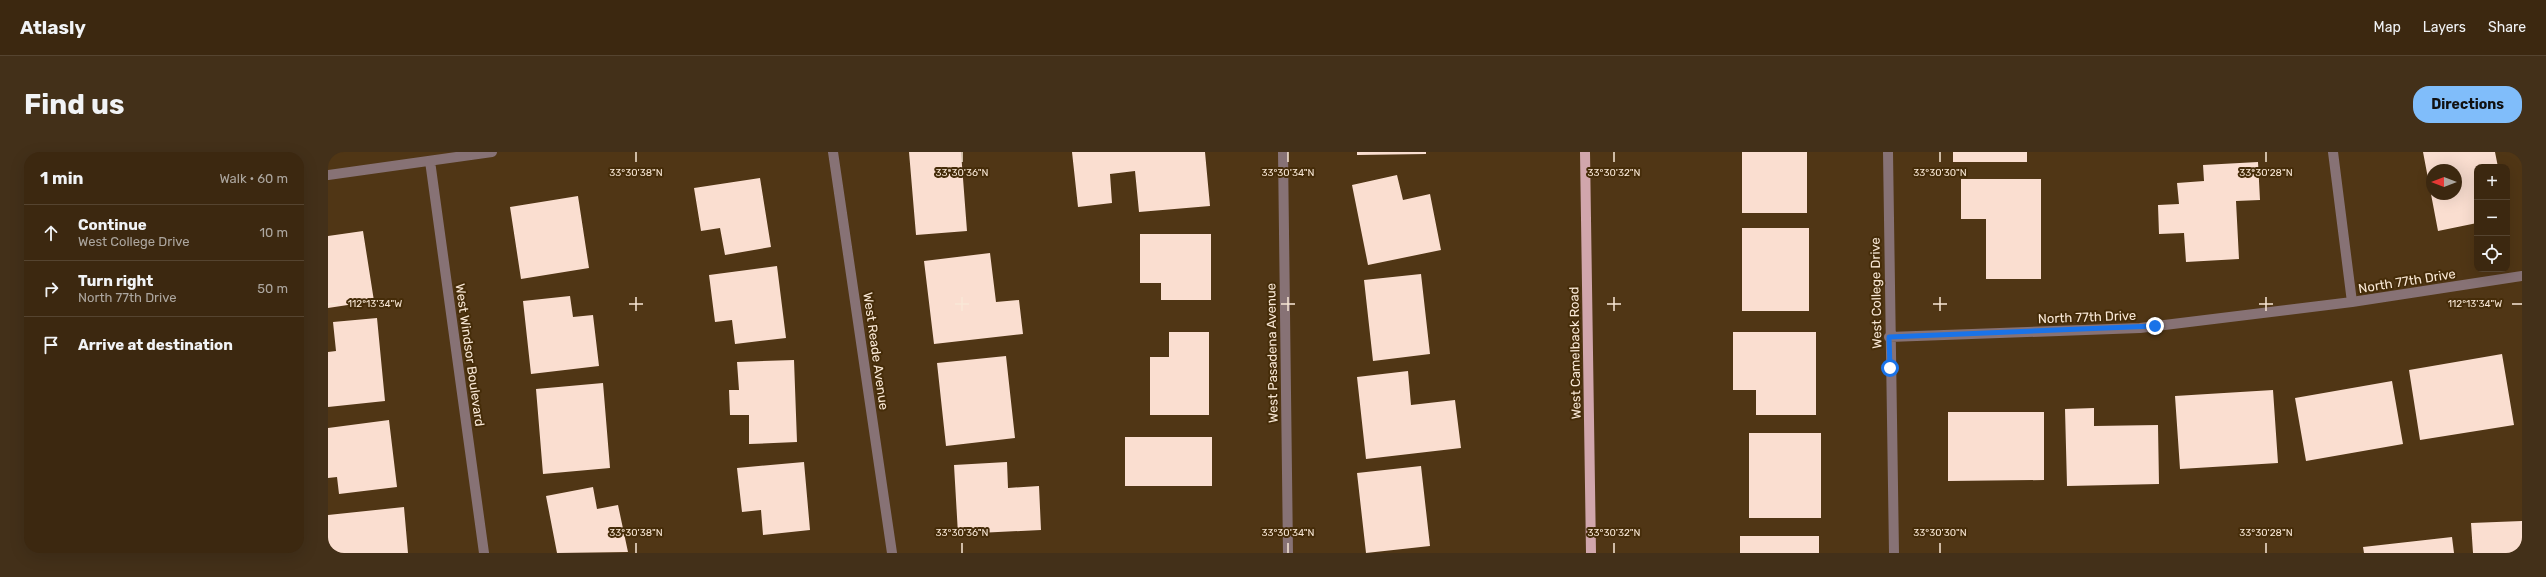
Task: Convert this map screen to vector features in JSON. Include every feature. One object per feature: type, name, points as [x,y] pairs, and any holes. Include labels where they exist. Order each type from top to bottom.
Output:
[{"type":"main road","name":"West Camelback Road","points":[[1585,152],[1591,553]]},
{"type":"street","points":[[328,175],[492,152]]},
{"type":"street","name":"West Reade Avenue","points":[[833,152],[892,553]]},
{"type":"street","name":"West Pasadena Avenue","points":[[1283,152],[1288,553]]},
{"type":"street","name":"West College Drive","points":[[1888,152],[1889,337],[1894,553]]},
{"type":"street","points":[[2333,152],[2352,302]]},
{"type":"street","name":"West Windsor Boulevard","points":[[430,161],[484,553]]},
{"type":"street","name":"North 77th Drive","points":[[1889,337],[2140,328],[2352,302],[2522,276]]},
{"type":"building","points":[[909,152],[961,152],[967,231],[916,235]]},
{"type":"building","points":[[1072,152],[1205,152],[1210,206],[1139,212],[1135,171],[1110,174],[1112,203],[1078,207]]},
{"type":"building","points":[[1357,152],[1426,152],[1426,154],[1357,155]]},
{"type":"building","points":[[1742,152],[1807,152],[1807,213],[1742,213]]},
{"type":"building","points":[[1953,152],[2027,152],[2027,162],[1953,162]]},
{"type":"building","points":[[2423,152],[2495,152],[2497,164],[2474,164],[2474,224],[2438,231],[2432,200],[2462,200],[2462,164],[2426,164],[2426,168]]},
{"type":"building","points":[[2258,162],[2260,200],[2236,201],[2239,259],[2186,262],[2184,233],[2159,234],[2158,205],[2179,204],[2177,183],[2204,181],[2203,165]]},
{"type":"building","points":[[1397,175],[1403,200],[1430,194],[1441,250],[1368,265],[1352,185]]},
{"type":"building","points":[[760,178],[771,247],[725,255],[720,228],[701,231],[694,188]]},
{"type":"building","points":[[1961,179],[2041,179],[2041,279],[1986,279],[1986,219],[1961,219]]},
{"type":"building","points":[[578,196],[589,268],[521,279],[510,207]]},
{"type":"building","points":[[1742,228],[1809,228],[1809,311],[1742,311]]},
{"type":"building","points":[[363,231],[374,301],[328,308],[328,236]]},
{"type":"building","points":[[1140,234],[1211,234],[1211,300],[1161,300],[1161,283],[1140,283]]},
{"type":"building","points":[[990,253],[996,302],[1019,300],[1023,334],[934,344],[924,261]]},
{"type":"building","points":[[777,266],[786,338],[735,344],[732,320],[715,322],[709,275]]},
{"type":"building","points":[[1421,274],[1430,354],[1373,361],[1364,280]]},
{"type":"building","points":[[570,296],[573,317],[593,315],[599,366],[531,374],[523,301]]},
{"type":"building","points":[[377,318],[385,401],[328,407],[328,352],[336,351],[333,322]]},
{"type":"building","points":[[1169,332],[1209,332],[1209,415],[1150,415],[1150,357],[1169,357]]},
{"type":"building","points":[[1733,332],[1816,332],[1816,415],[1756,415],[1756,390],[1733,390]]},
{"type":"building","points":[[2502,354],[2514,425],[2420,440],[2409,370]]},
{"type":"building","points":[[1006,356],[1015,438],[946,446],[937,363]]},
{"type":"building","points":[[794,360],[797,442],[749,444],[749,415],[730,415],[729,390],[739,390],[737,362]]},
{"type":"building","points":[[1408,371],[1411,405],[1455,400],[1461,448],[1366,459],[1357,377]]},
{"type":"building","points":[[2392,381],[2403,444],[2306,461],[2295,398]]},
{"type":"building","points":[[603,383],[610,468],[543,474],[536,389]]},
{"type":"building","points":[[2273,390],[2278,463],[2180,469],[2175,396]]},
{"type":"building","points":[[2094,408],[2094,426],[2158,425],[2159,484],[2067,486],[2065,409]]},
{"type":"building","points":[[1948,412],[2044,412],[2044,480],[1948,481]]},
{"type":"building","points":[[389,420],[397,487],[339,494],[337,477],[328,478],[328,428]]},
{"type":"building","points":[[1749,433],[1821,433],[1821,518],[1749,518]]},
{"type":"building","points":[[1125,437],[1212,437],[1212,486],[1125,486]]},
{"type":"building","points":[[804,462],[810,530],[763,535],[761,510],[742,512],[737,468]]},
{"type":"building","points":[[1007,462],[1008,488],[1039,486],[1041,530],[958,534],[954,465]]},
{"type":"building","points":[[1421,466],[1430,546],[1366,553],[1357,473]]},
{"type":"building","points":[[593,487],[597,509],[618,505],[628,552],[557,553],[546,496]]},
{"type":"building","points":[[404,507],[408,553],[328,553],[328,515]]},
{"type":"building","points":[[2522,521],[2522,553],[2473,553],[2471,523]]},
{"type":"building","points":[[1740,536],[1819,536],[1819,553],[1740,553]]},
{"type":"building","points":[[2452,537],[2454,553],[2364,553],[2363,547]]},
{"type":"route","points":[[1890,368],[1889,337],[2140,328],[2155,326]]}]
